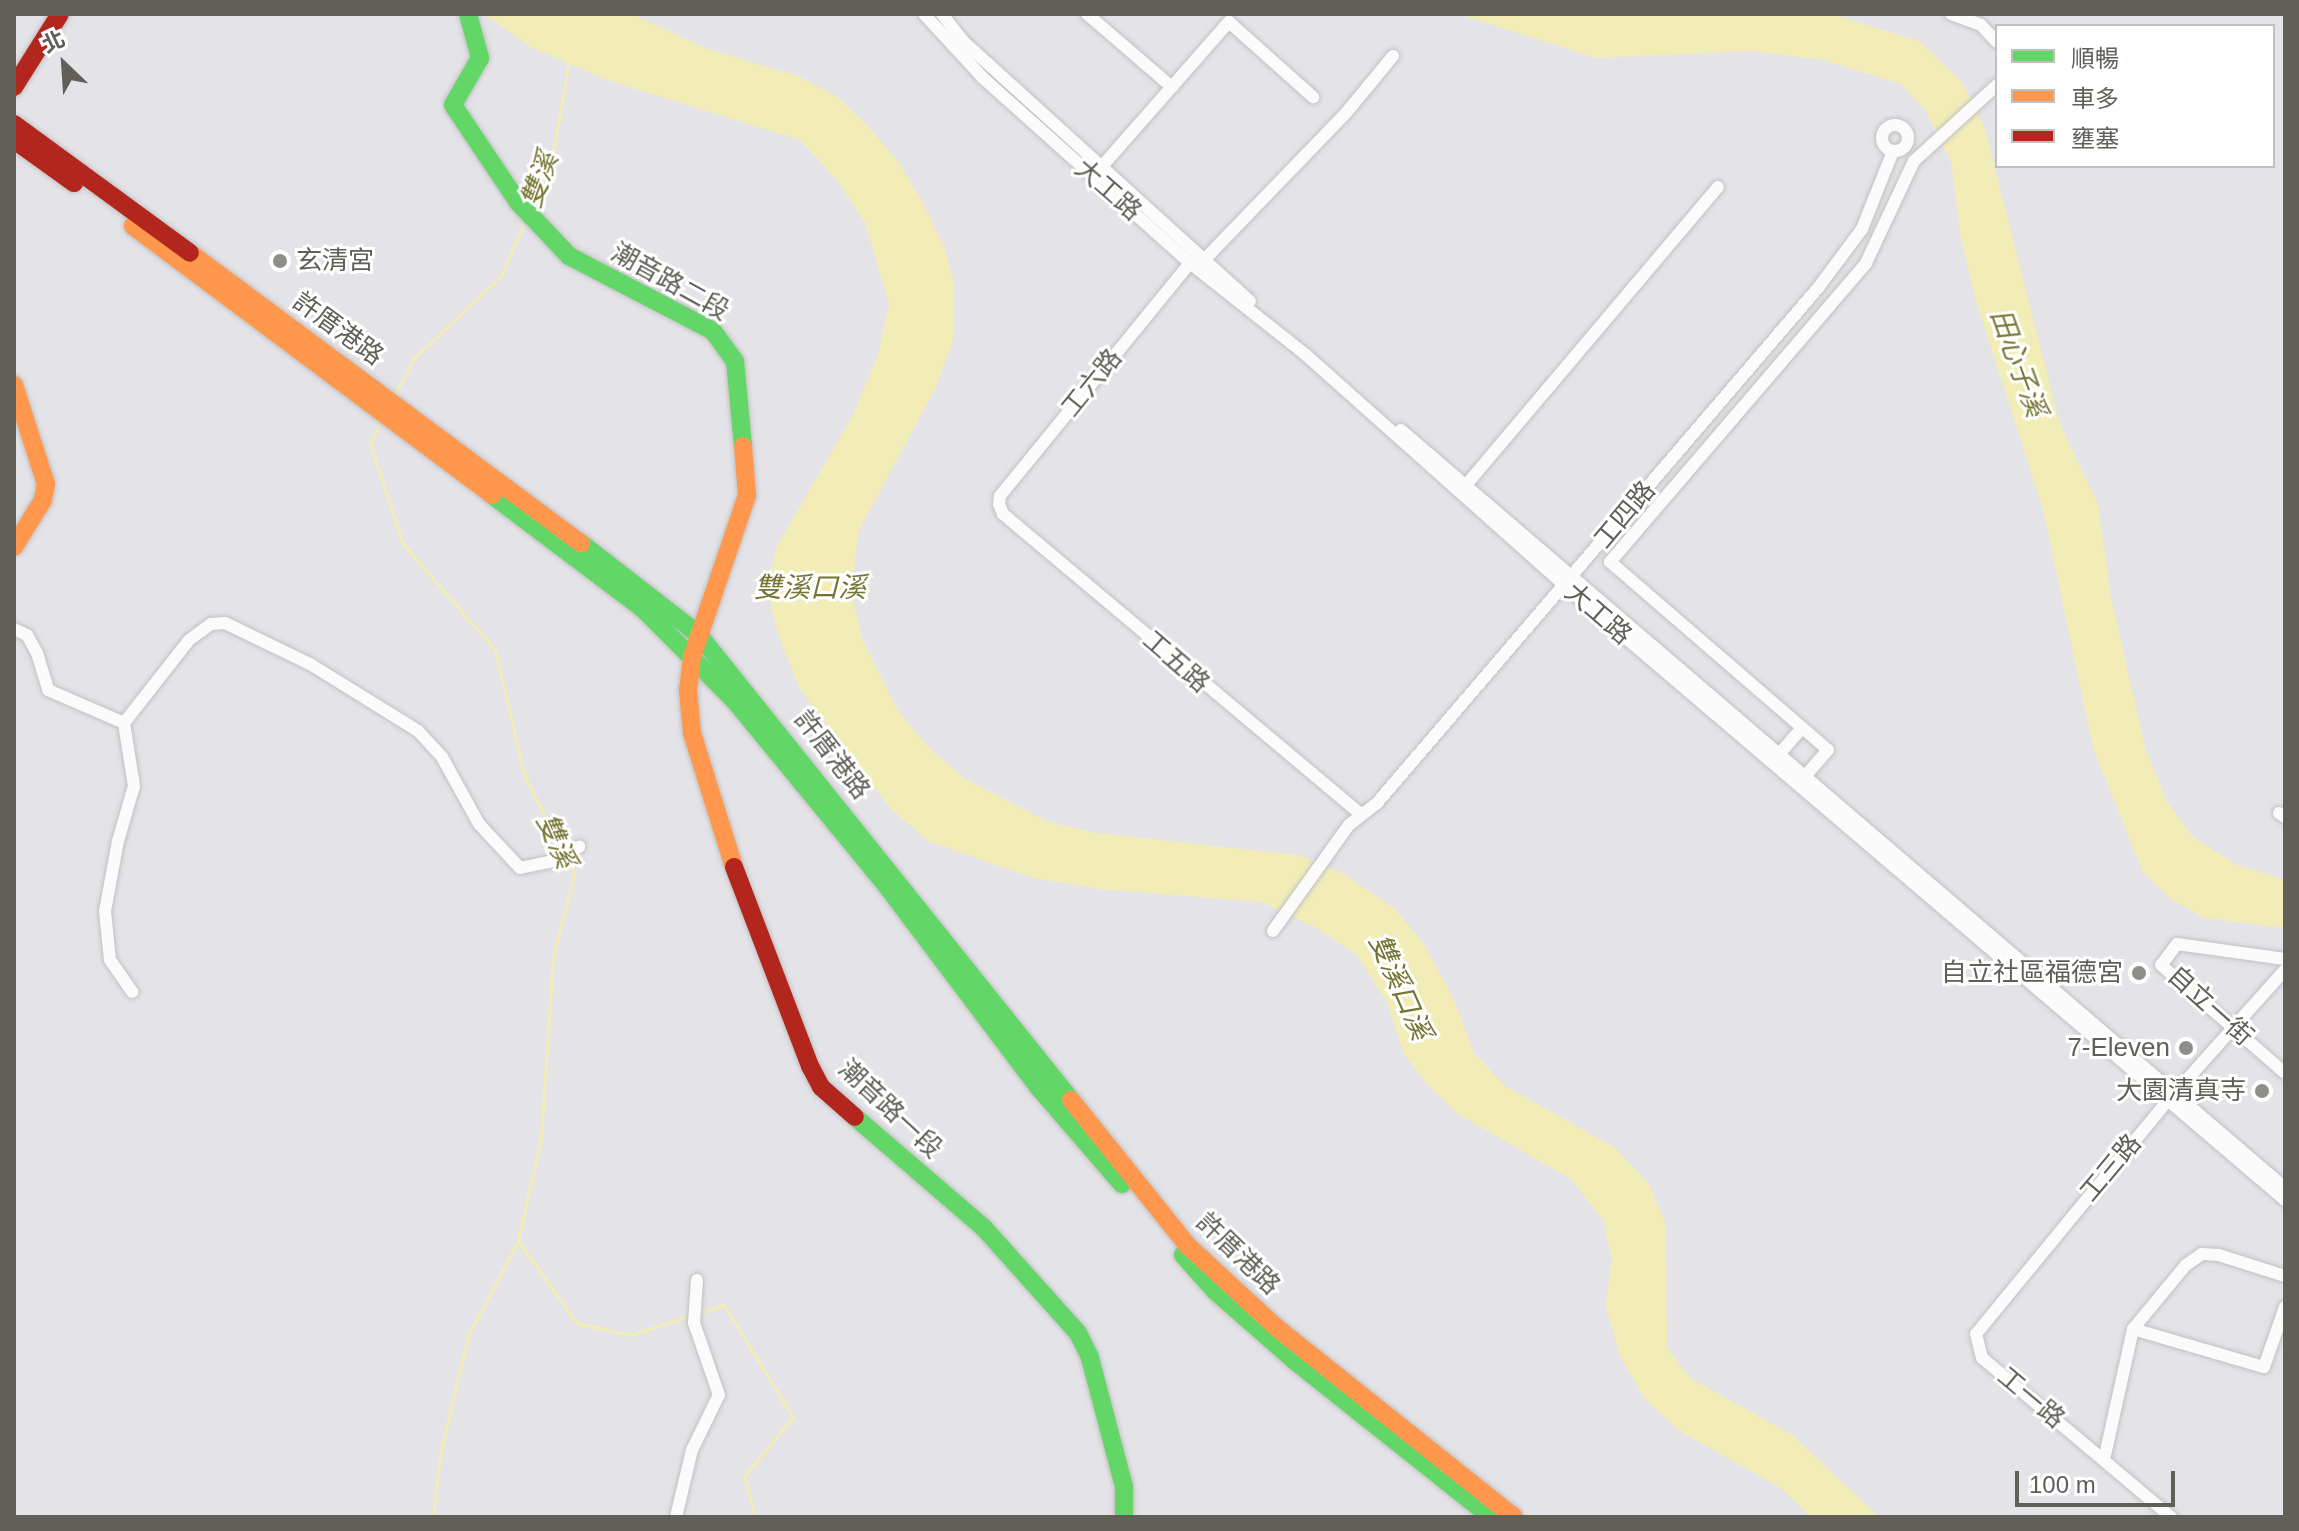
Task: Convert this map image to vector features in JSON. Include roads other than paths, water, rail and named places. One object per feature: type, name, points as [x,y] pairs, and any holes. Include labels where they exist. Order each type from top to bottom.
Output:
[{"type":"street","points":[[14,87],[60,14]]},
{"type":"street","name":"潮音路二段","points":[[468,14],[480,58],[453,105],[518,202],[569,256],[713,331],[735,361],[747,495],[696,646]]},
{"type":"street","name":"大工路","points":[[924,14],[983,78],[1093,176],[1306,355],[2170,1099],[2285,1188]]},
{"type":"street","name":"大工路","points":[[942,14],[964,42],[1102,166],[1197,262]]},
{"type":"street","points":[[1087,14],[1172,87]]},
{"type":"street","points":[[1951,14],[1981,25],[1995,40]]},
{"type":"street","points":[[1093,176],[1229,22],[1313,97]]},
{"type":"street","name":"工六路","points":[[999,504],[1000,496],[1197,262],[1346,113],[1393,56]]},
{"type":"street","points":[[1807,774],[1828,750],[1610,562],[1866,263],[1914,161],[1995,87]]},
{"type":"street","name":"許厝港路","points":[[14,124],[390,409],[642,608],[696,646],[1039,1088],[1164,1224],[1277,1328],[1514,1517]]},
{"type":"street","name":"許厝港路","points":[[14,140],[390,409]]},
{"type":"street","name":"工四路","points":[[1275,928],[1360,814],[1377,803],[1569,582],[1850,248],[1893,151]]},
{"type":"street","points":[[1462,489],[1718,187]]},
{"type":"street","points":[[14,385],[46,484],[43,500],[14,547]]},
{"type":"street","name":"工五路","points":[[999,504],[1027,534],[1360,814]]},
{"type":"street","name":"大工路","points":[[1569,582],[1807,774],[2285,1200]]},
{"type":"street","points":[[132,992],[110,960],[105,911],[134,786],[124,723],[189,640],[211,624],[225,623],[310,664],[418,731],[442,757],[479,824],[520,868],[569,852]]},
{"type":"street","points":[[14,629],[27,635],[37,653],[48,690],[124,723]]},
{"type":"street","name":"潮音路一段","points":[[696,646],[688,690],[692,733],[750,920],[810,1066],[821,1087],[984,1228],[1078,1333],[1090,1358],[1124,1487],[1124,1517]]},
{"type":"street","points":[[1781,752],[1802,728]]},
{"type":"street","name":"自立一街","points":[[2285,959],[2177,944],[2161,965],[2285,1073]]},
{"type":"street","name":"工三路","points":[[1976,1334],[2170,1099],[2285,970]]},
{"type":"street","name":"許厝港路","points":[[1164,1224],[1215,1291],[1295,1361],[1491,1517]]},
{"type":"street","points":[[2104,1460],[2133,1329],[2186,1265],[2202,1254],[2285,1276]]},
{"type":"street","points":[[676,1517],[692,1450],[719,1395],[694,1323],[697,1280]]},
{"type":"street","points":[[2133,1329],[2264,1367],[2285,1307]]},
{"type":"street","name":"工一路","points":[[1976,1334],[1982,1358],[2171,1517]]},
{"type":"water","name":"雙溪口溪","points":[[484,14],[632,14],[705,48],[798,76],[837,97],[864,122],[898,161],[923,203],[945,249],[954,287],[953,340],[935,389],[858,532],[852,592],[861,636],[897,709],[927,746],[965,779],[1049,822],[1096,833],[1298,855],[1344,874],[1394,908],[1423,943],[1454,1000],[1474,1053],[1505,1086],[1614,1147],[1649,1184],[1666,1226],[1667,1347],[1690,1378],[1791,1434],[1879,1517],[1811,1517],[1778,1486],[1681,1432],[1644,1398],[1619,1354],[1606,1305],[1612,1257],[1603,1220],[1571,1179],[1458,1114],[1426,1083],[1404,1054],[1387,1002],[1357,955],[1317,928],[1261,902],[1099,889],[1033,878],[928,841],[890,808],[800,689],[780,640],[767,590],[777,546],[853,415],[878,355],[889,304],[865,223],[839,183],[800,140],[607,80],[531,47]]},
{"type":"water","name":"田心子溪","points":[[1458,14],[1832,14],[1919,41],[1962,82],[1985,129],[2060,424],[2098,504],[2111,597],[2145,748],[2168,803],[2192,836],[2237,865],[2285,880],[2285,928],[2204,918],[2170,898],[2143,872],[2093,748],[2043,509],[1975,298],[1961,239],[1951,162],[1926,111],[1901,84],[1823,60],[1753,51],[1596,58]]},
{"type":"waterway","name":"雙溪","points":[[531,208],[552,160],[569,61]]},
{"type":"waterway","name":"雙溪","points":[[395,395],[413,359],[501,276],[526,218]]},
{"type":"waterway","name":"雙溪","points":[[382,420],[370,444],[403,544],[495,650],[524,774],[561,850]]},
{"type":"waterway","name":"雙溪","points":[[565,856],[574,875],[553,957],[541,1137],[518,1241],[577,1323],[630,1335],[692,1315]]},
{"type":"waterway","points":[[433,1517],[441,1450],[468,1336],[518,1241]]},
{"type":"waterway","name":"雙溪","points":[[699,1313],[724,1305],[793,1417],[744,1476],[755,1517]]},
{"type":"place","name":"玄清宮","points":[[280,261]]},
{"type":"place","name":"自立社區福德宮","points":[[2139,973]]},
{"type":"place","name":"7-Eleven","points":[[2186,1048]]},
{"type":"place","name":"大園清真寺","points":[[2262,1091]]}]
